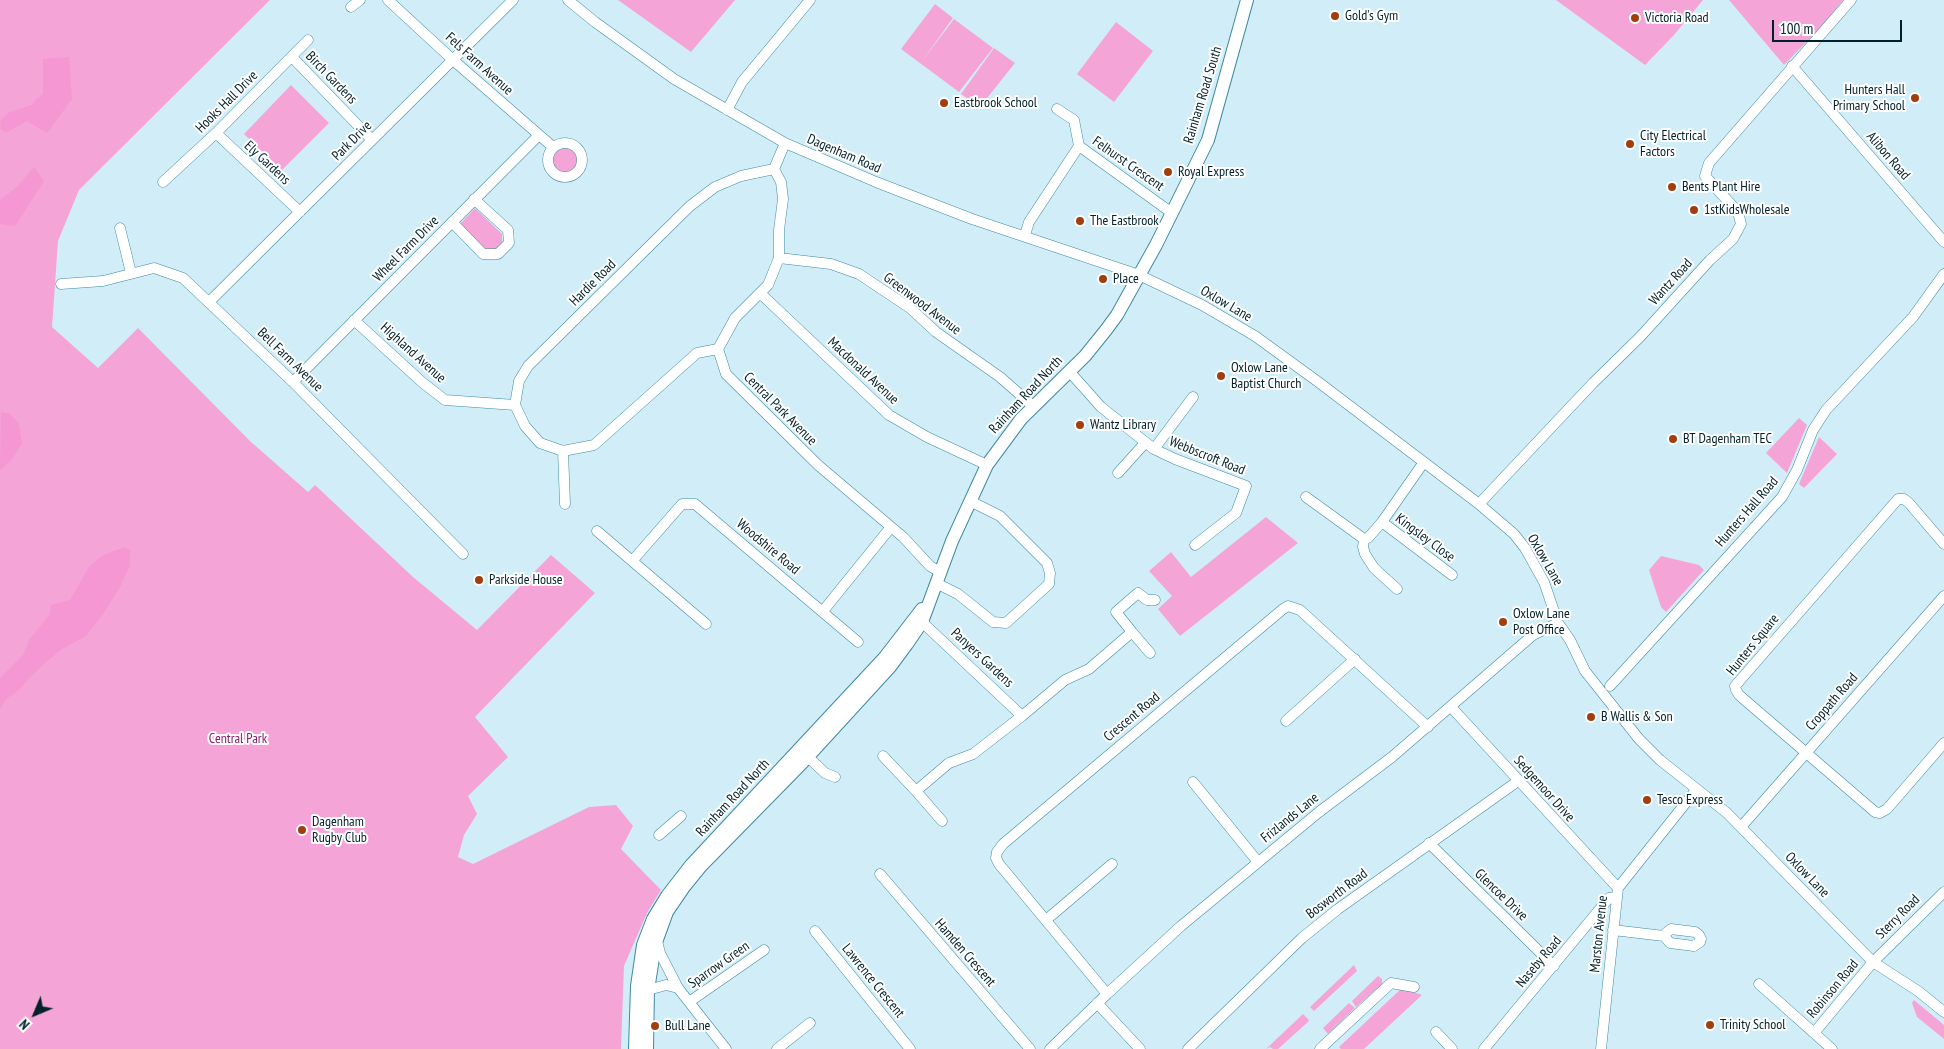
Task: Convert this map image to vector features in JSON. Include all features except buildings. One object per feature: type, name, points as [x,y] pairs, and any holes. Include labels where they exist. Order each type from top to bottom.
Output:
[{"type":"main road","name":"Rainham Road South","points":[[1139,275],[1208,140],[1246,0]]},
{"type":"main road","name":"Rainham Road North","points":[[647,1049],[648,990],[657,940],[667,912],[701,866],[808,757],[890,667],[922,622],[928,602],[986,465],[1034,406],[1085,356],[1106,330],[1139,275]]},
{"type":"main road","name":"Rainham Road North","points":[[635,1049],[638,986],[643,945],[653,919],[667,896],[691,865],[885,656],[928,602]]},
{"type":"street","points":[[351,7],[360,0]]},
{"type":"street","name":"Fels Farm Avenue","points":[[388,0],[553,148]]},
{"type":"street","name":"Park Drive","points":[[209,302],[513,0]]},
{"type":"street","name":"Dagenham Road","points":[[568,0],[667,74],[785,143],[876,182],[956,213],[1139,275]]},
{"type":"street","points":[[727,110],[742,82],[810,0]]},
{"type":"street","points":[[1792,66],[1851,0]]},
{"type":"street","name":"Hooks Hall Drive","points":[[163,182],[216,133],[308,40]]},
{"type":"street","name":"Birch Gardens","points":[[292,57],[372,140]]},
{"type":"street","name":"Alibon Road","points":[[1792,66],[1944,242]]},
{"type":"street","name":"Wantz Road","points":[[1479,504],[1593,383],[1640,337],[1710,260],[1733,239],[1741,224],[1738,212],[1706,176],[1709,162],[1792,66]]},
{"type":"street","points":[[1057,110],[1074,120],[1079,146]]},
{"type":"street","name":"Ely Gardens","points":[[216,133],[300,212]]},
{"type":"street","name":"Wheel Farm Drive","points":[[293,382],[538,136]]},
{"type":"street","points":[[515,405],[525,426],[540,443],[563,451],[594,445],[697,353],[718,349],[735,318],[768,285],[779,258],[779,230],[784,199],[781,182],[774,169],[785,143]]},
{"type":"street","name":"Felhurst Crescent","points":[[1025,235],[1029,222],[1079,146],[1172,213]]},
{"type":"street","name":"Hardie Road","points":[[515,405],[520,381],[528,366],[690,206],[715,187],[741,176],[774,169]]},
{"type":"street","points":[[452,222],[483,254],[498,254],[509,244],[508,230],[474,199]]},
{"type":"street","points":[[120,228],[131,273]]},
{"type":"street","name":"Greenwood Avenue","points":[[779,258],[831,264],[858,274],[910,308],[936,332],[1000,377],[1034,406]]},
{"type":"street","name":"Bell Farm Avenue","points":[[61,284],[104,281],[154,268],[183,278],[293,382],[463,554]]},
{"type":"street","name":"Hunters Hall Road","points":[[1610,686],[1782,497],[1797,470],[1813,430],[1826,410],[1913,317],[1944,274]]},
{"type":"street","name":"Oxlow Lane","points":[[1139,275],[1202,305],[1255,336],[1501,522],[1524,548],[1544,582],[1558,623],[1570,640],[1585,671],[1639,739],[1696,790],[1727,813],[1873,962],[1918,991],[1944,1012]]},
{"type":"street","name":"Macdonald Avenue","points":[[760,293],[889,415],[927,437],[986,465]]},
{"type":"street","name":"Highland Avenue","points":[[354,320],[423,383],[445,400],[515,405]]},
{"type":"street","name":"Central Park Avenue","points":[[718,349],[726,374],[812,459],[891,527],[938,578],[993,622],[1006,623],[1049,584],[1050,573],[1047,563],[1000,516],[970,501]]},
{"type":"street","name":"Webbscroft Road","points":[[1069,371],[1101,407],[1150,446],[1174,459],[1246,486],[1236,513],[1195,545]]},
{"type":"street","points":[[1118,473],[1150,446],[1193,397]]},
{"type":"street","points":[[563,451],[565,504]]},
{"type":"street","points":[[1364,539],[1368,538],[1382,522],[1424,462]]},
{"type":"street","points":[[1306,497],[1364,539]]},
{"type":"street","name":"Hunters Square","points":[[1944,544],[1904,499],[1898,499],[1735,686],[1739,694],[1806,753],[1870,808],[1880,813],[1887,809],[1944,743]]},
{"type":"street","name":"Woodshire Road","points":[[633,560],[682,504],[695,504],[858,642]]},
{"type":"street","name":"Kingsley Close","points":[[1382,522],[1452,575]]},
{"type":"street","points":[[822,612],[891,527]]},
{"type":"street","points":[[598,531],[706,624]]},
{"type":"street","points":[[1364,539],[1363,547],[1365,554],[1374,568],[1397,589]]},
{"type":"street","points":[[1150,653],[1116,612],[1138,593],[1147,600],[1155,600]]},
{"type":"street","name":"Croppath Road","points":[[1741,827],[1944,596]]},
{"type":"street","name":"Crescent Road","points":[[1107,994],[999,864],[996,858],[997,852],[1002,844],[1284,608],[1294,607],[1300,610],[1428,727]]},
{"type":"street","name":"Panyers Gardens","points":[[922,622],[1022,716]]},
{"type":"street","name":"Frizlands Lane","points":[[1050,1049],[1181,926],[1319,812],[1392,757],[1533,635],[1558,623]]},
{"type":"street","points":[[916,791],[949,763],[974,754],[1065,680],[1089,670],[1132,632]]},
{"type":"street","points":[[1286,721],[1355,659]]},
{"type":"street","name":"Sedgemoor Drive","points":[[1451,707],[1617,892]]},
{"type":"street","points":[[883,756],[942,820]]},
{"type":"street","points":[[808,757],[825,773],[835,777]]},
{"type":"street","name":"Bosworth Road","points":[[1188,1049],[1302,938],[1338,909],[1518,781]]},
{"type":"street","points":[[1193,782],[1258,862]]},
{"type":"street","name":"Marston Avenue","points":[[1600,1049],[1617,892],[1696,790]]},
{"type":"street","points":[[660,834],[681,816]]},
{"type":"street","name":"Glencoe Drive","points":[[1429,843],[1554,966]]},
{"type":"street","points":[[1046,920],[1112,864]]},
{"type":"street","name":"Hamden Crescent","points":[[880,874],[1030,1049]]},
{"type":"street","name":"Naseby Road","points":[[1484,1049],[1609,898],[1617,892]]},
{"type":"street","name":"Sterry Road","points":[[1873,962],[1944,892]]},
{"type":"street","points":[[1613,930],[1664,936]]},
{"type":"street","name":"Lawrence Crescent","points":[[815,931],[910,1049]]},
{"type":"street","points":[[657,940],[660,954],[678,988],[726,1049]]},
{"type":"street","name":"Sparrow Green","points":[[688,1002],[764,950]]},
{"type":"street","name":"Robinson Road","points":[[1814,1033],[1873,962]]},
{"type":"street","points":[[1320,1049],[1391,983],[1414,987]]},
{"type":"street","name":"Robinson Road","points":[[1760,984],[1832,1049]]},
{"type":"street","points":[[648,990],[666,985],[678,988]]},
{"type":"street","points":[[1097,1003],[1140,1049]]},
{"type":"street","points":[[777,1049],[810,1022]]},
{"type":"street","points":[[1436,1032],[1452,1049]]},
{"type":"green space","name":"Central Park","points":[[0,0],[270,0],[79,190],[58,241],[52,327],[98,368],[138,328],[250,441],[308,492],[315,485],[413,577],[477,630],[551,555],[595,593],[475,717],[508,757],[468,796],[477,814],[464,835],[458,857],[473,864],[589,807],[616,805],[633,826],[621,849],[661,890],[647,913],[624,966],[621,1049],[0,1049]]},
{"type":"green space","points":[[618,0],[735,0],[691,52]]},
{"type":"green space","name":"Victoria Road","points":[[1556,0],[1703,0],[1674,35],[1645,65]]},
{"type":"green space","points":[[1729,0],[1843,0],[1820,28],[1784,65]]},
{"type":"green space","points":[[935,4],[953,18],[922,61],[954,19],[993,48],[959,92],[901,49]]},
{"type":"green space","points":[[1116,22],[1153,51],[1114,102],[1077,74]]},
{"type":"green space","points":[[994,48],[1015,63],[980,107],[961,94]]},
{"type":"green space","points":[[291,85],[329,123],[281,171],[244,134]]},
{"type":"green space","points":[[566,144],[577,148],[581,159],[577,170],[566,174],[555,170],[551,159],[555,148]]},
{"type":"green space","points":[[475,208],[502,234],[502,245],[495,252],[485,251],[459,225]]},
{"type":"green space","points":[[1799,418],[1807,425],[1787,473],[1766,453]]},
{"type":"green space","points":[[1819,437],[1837,454],[1804,488],[1799,484]]},
{"type":"green space","points":[[1266,517],[1298,543],[1180,636],[1158,609],[1172,596],[1149,571],[1171,552],[1191,577]]},
{"type":"green space","points":[[1661,556],[1699,565],[1704,570],[1666,612],[1661,607],[1649,570]]},
{"type":"green space","points":[[1354,965],[1357,971],[1314,1011],[1310,1007]]},
{"type":"green space","points":[[1378,976],[1382,979],[1382,984],[1356,1007],[1352,1001]]},
{"type":"green space","points":[[1402,988],[1422,995],[1364,1049],[1341,1049],[1339,1047]]},
{"type":"green space","points":[[1914,1000],[1944,1025],[1944,1039],[1917,1017],[1912,1003]]},
{"type":"green space","points":[[1349,1003],[1355,1008],[1328,1034],[1323,1028]]},
{"type":"green space","points":[[1303,1014],[1309,1020],[1308,1022],[1278,1049],[1270,1047],[1266,1049]]},
{"type":"shaded area","points":[[69,57],[72,99],[47,133],[27,121],[7,132],[1,130],[0,121],[9,112],[32,105],[43,94],[43,59]]},
{"type":"shaded area","points":[[34,167],[44,181],[15,226],[0,224],[0,200],[17,187]]},
{"type":"shaded area","points":[[1,412],[10,414],[19,424],[22,443],[11,461],[0,470]]},
{"type":"shaded area","points":[[124,547],[130,550],[130,565],[120,587],[103,614],[86,636],[62,649],[47,661],[19,690],[6,699],[0,709],[0,678],[23,655],[30,639],[50,614],[51,605],[70,600],[89,567],[102,556]]},
{"type":"place","name":"Gold's Gym","points":[[1335,16]]},
{"type":"place","name":"Victoria Road","points":[[1635,18]]},
{"type":"place","name":"Hunters Hall Primary School","points":[[1915,98]]},
{"type":"place","name":"Eastbrook School","points":[[944,103]]},
{"type":"place","name":"City Electrical Factors","points":[[1630,144]]},
{"type":"place","name":"Royal Express","points":[[1168,172]]},
{"type":"place","name":"Bents Plant Hire","points":[[1672,187]]},
{"type":"place","name":"1stKidsWholesale","points":[[1694,210]]},
{"type":"place","name":"The Eastbrook","points":[[1080,221]]},
{"type":"place","name":"Place","points":[[1103,279]]},
{"type":"place","name":"Oxlow Lane Baptist Church","points":[[1221,376]]},
{"type":"place","name":"Wantz Library","points":[[1080,425]]},
{"type":"place","name":"BT Dagenham TEC","points":[[1673,439]]},
{"type":"place","name":"Parkside House","points":[[479,580]]},
{"type":"place","name":"Oxlow Lane Post Office","points":[[1503,622]]},
{"type":"place","name":"B Wallis & Son","points":[[1591,717]]},
{"type":"place","name":"Tesco Express","points":[[1647,800]]},
{"type":"place","name":"Dagenham Rugby Club","points":[[302,830]]},
{"type":"place","name":"Trinity School","points":[[1710,1025]]},
{"type":"place","name":"Bull Lane","points":[[655,1026]]}]
